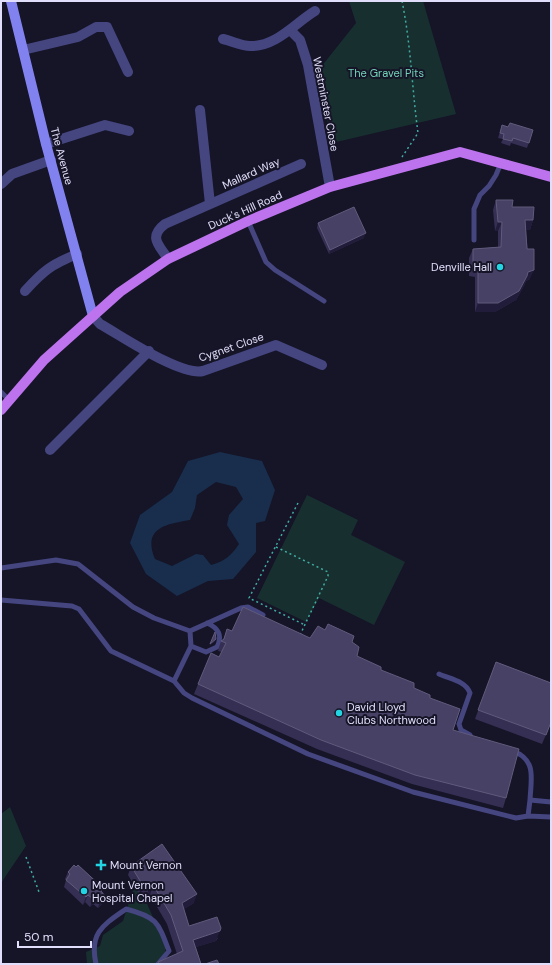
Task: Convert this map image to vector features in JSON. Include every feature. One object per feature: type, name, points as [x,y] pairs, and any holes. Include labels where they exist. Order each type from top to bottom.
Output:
[{"type":"main road","name":"Duck's Hill Road","points":[[1,410],[44,360],[120,292],[168,259],[248,220],[330,186],[460,152],[501,162],[551,177]]},
{"type":"street","name":"The Avenue","points":[[11,1],[50,160],[93,316]]},
{"type":"street","points":[[223,39],[251,46],[283,36],[300,20],[315,11]]},
{"type":"street","points":[[23,50],[78,37],[96,27],[107,27],[128,72]]},
{"type":"street","name":"Westminster Close","points":[[290,30],[300,40],[308,65],[330,186]]},
{"type":"street","name":"Mallard Way","points":[[200,110],[210,204]]},
{"type":"street","points":[[46,144],[105,125],[129,131]]},
{"type":"street","points":[[1,184],[12,174],[50,160]]},
{"type":"street","name":"Mallard Way","points":[[168,259],[157,242],[155,236],[158,230],[165,224],[301,164]]},
{"type":"street","points":[[25,291],[42,272],[57,262],[77,254]]},
{"type":"street","name":"Cygnet Close","points":[[93,316],[100,324],[174,365],[196,372],[276,345],[322,365]]},
{"type":"street","points":[[50,450],[149,351]]},
{"type":"lane","points":[[474,240],[474,209],[480,195],[489,186],[496,175],[501,162]]},
{"type":"lane","points":[[248,220],[266,262],[274,270],[324,301]]},
{"type":"lane","points":[[1,392],[9,400]]},
{"type":"lane","points":[[1,568],[56,560],[78,564],[134,607],[154,618],[190,632]]},
{"type":"lane","points":[[1,600],[72,606],[79,609],[111,652],[174,682],[184,693],[192,698],[295,748],[330,762],[413,792],[516,818],[528,816],[551,818]]},
{"type":"lane","points":[[190,632],[206,623],[241,608],[248,607],[263,615]]},
{"type":"lane","points":[[191,646],[206,652],[217,646],[220,637],[218,632],[213,626],[206,623]]},
{"type":"lane","points":[[174,682],[191,646],[190,632]]},
{"type":"lane","points":[[439,674],[465,684],[468,689],[470,693],[459,724],[461,730],[473,736]]},
{"type":"lane","points":[[509,750],[524,755],[529,761],[531,769],[528,816]]},
{"type":"lane","points":[[530,800],[551,802]]},
{"type":"lane","points":[[96,964],[93,949],[98,932],[109,921],[126,909],[145,914],[155,920],[169,951],[158,964]]},
{"type":"path","points":[[396,168],[418,133],[410,39],[402,1]]},
{"type":"path","points":[[298,503],[249,598],[305,625]]},
{"type":"path","points":[[276,547],[328,572],[328,576],[300,635]]},
{"type":"path","points":[[26,857],[39,892]]},
{"type":"green space","name":"The Gravel Pits","points":[[349,1],[423,1],[456,114],[332,143],[317,72],[356,23]]},
{"type":"green space","points":[[307,495],[358,520],[351,535],[405,562],[374,625],[319,598],[306,622],[257,598]]},
{"type":"green space","points":[[10,807],[26,846],[1,883],[1,814]]},
{"type":"green space","points":[[134,887],[145,899],[166,947],[164,956],[159,964],[87,964],[86,952],[100,946],[103,935],[123,921]]},
{"type":"water","points":[[220,452],[262,461],[275,490],[265,521],[256,523],[256,552],[233,579],[208,581],[177,596],[146,574],[130,543],[140,515],[172,492],[188,461]],"holes":[[[216,482],[236,487],[243,499],[229,515],[227,525],[239,544],[230,555],[224,560],[211,565],[203,555],[196,554],[172,566],[155,559],[152,549],[154,534],[165,526],[190,520],[195,508],[197,495]]]},
{"type":"building","points":[[510,123],[533,130],[529,143],[513,138],[512,141],[503,139],[504,134],[500,133],[502,125],[508,127]]},
{"type":"building","name":"Denville Hall","points":[[496,200],[513,200],[512,207],[534,207],[533,220],[525,220],[527,249],[534,249],[534,270],[528,272],[519,291],[498,303],[478,303],[478,268],[473,267],[473,249],[501,247],[502,222],[498,222]]},
{"type":"building","points":[[354,207],[366,233],[330,250],[318,223]]},
{"type":"building","name":"David Lloyd Clubs Northwood","points":[[243,607],[310,638],[318,626],[325,630],[328,624],[354,636],[352,642],[359,647],[357,656],[381,667],[381,670],[414,683],[414,688],[430,695],[430,698],[460,709],[453,730],[519,749],[506,798],[415,775],[321,740],[198,684],[211,653],[219,657],[226,643],[221,641],[224,639],[227,629],[232,631]]},
{"type":"building","points":[[215,632],[216,639],[210,644]]},
{"type":"building","points":[[496,662],[551,683],[551,722],[546,735],[478,710]]},
{"type":"building","points":[[162,844],[197,894],[182,903],[189,926],[217,917],[221,928],[220,931],[193,940],[201,964],[159,964],[158,962],[183,951],[171,915],[153,885],[149,889],[144,883],[142,884],[131,866]]},
{"type":"building","points":[[74,865],[76,867],[78,865],[103,888],[101,891],[105,896],[100,901],[96,897],[93,899],[88,895],[86,897],[66,880],[70,874],[68,872]]},
{"type":"building","points":[[217,960],[219,964],[205,964]]},
{"type":"place","name":"Denville Hall","points":[[500,267]]},
{"type":"place","name":"David Lloyd Clubs Northwood","points":[[339,713]]},
{"type":"place","name":"Mount Vernon","points":[[101,865]]},
{"type":"place","name":"Mount Vernon Hospital Chapel","points":[[84,891]]}]
